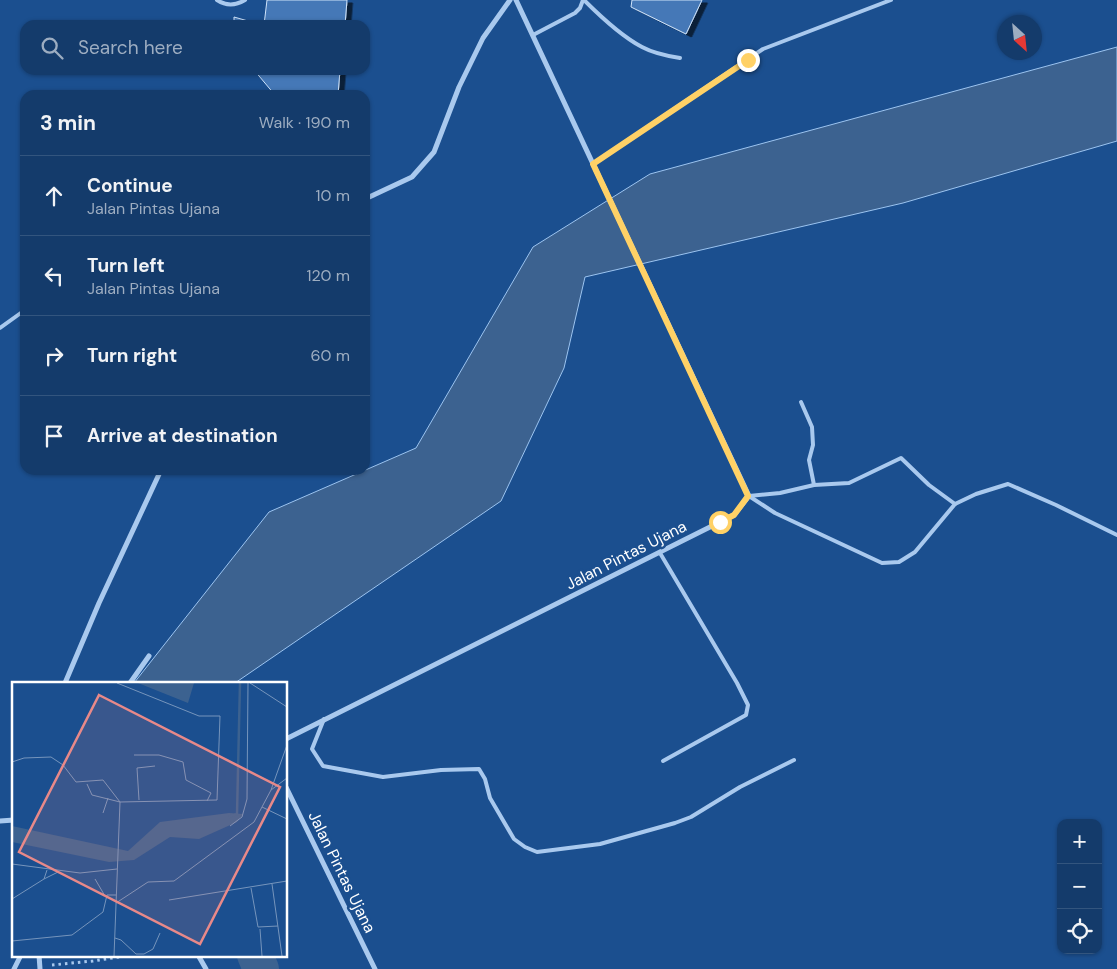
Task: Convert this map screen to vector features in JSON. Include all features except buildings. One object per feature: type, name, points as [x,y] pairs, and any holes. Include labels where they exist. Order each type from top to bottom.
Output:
[{"type":"street","points":[[370,197],[412,176],[434,152],[459,88],[479,46],[510,0]]},
{"type":"street","points":[[516,0],[748,496]]},
{"type":"street","points":[[65,682],[98,603],[159,475]]},
{"type":"street","name":"Jalan Pintas Ujana","points":[[288,738],[734,515],[748,496]]},
{"type":"street","points":[[131,682],[149,656]]},
{"type":"street","name":"Jalan Pintas Ujana","points":[[288,790],[376,969]]},
{"type":"street","points":[[14,969],[20,956]]},
{"type":"street","points":[[199,956],[206,969]]},
{"type":"lane","points":[[217,0],[228,5],[245,0]]},
{"type":"lane","points":[[532,35],[575,13],[584,0],[642,48],[665,56],[680,58]]},
{"type":"lane","points":[[873,7],[878,0]]},
{"type":"lane","points":[[593,164],[763,49],[891,0]]},
{"type":"lane","points":[[0,328],[20,314]]},
{"type":"lane","points":[[801,402],[812,426],[813,445],[809,460],[814,485]]},
{"type":"lane","points":[[748,496],[780,493],[814,485],[848,483],[901,458],[929,485],[955,504]]},
{"type":"lane","points":[[748,496],[775,513],[882,563],[898,562],[915,552],[955,504],[976,494],[1008,484],[1117,535]]},
{"type":"lane","points":[[660,552],[748,706],[746,715],[663,761]]},
{"type":"lane","points":[[324,719],[312,749],[323,766],[383,777],[441,770],[479,769],[485,779],[490,798],[514,839],[525,847],[537,852],[600,844],[675,823],[691,817],[740,787],[794,760]]},
{"type":"path","points":[[40,967],[125,956]]},
{"type":"water","points":[[1117,47],[1117,141],[903,203],[585,277],[564,368],[501,501],[236,682],[135,682],[269,512],[354,475],[370,475],[370,468],[416,448],[533,247],[650,174]]},
{"type":"waterway","points":[[255,956],[261,969]]},
{"type":"route","points":[[720,522],[734,515],[748,496],[593,164],[748,60]]}]
